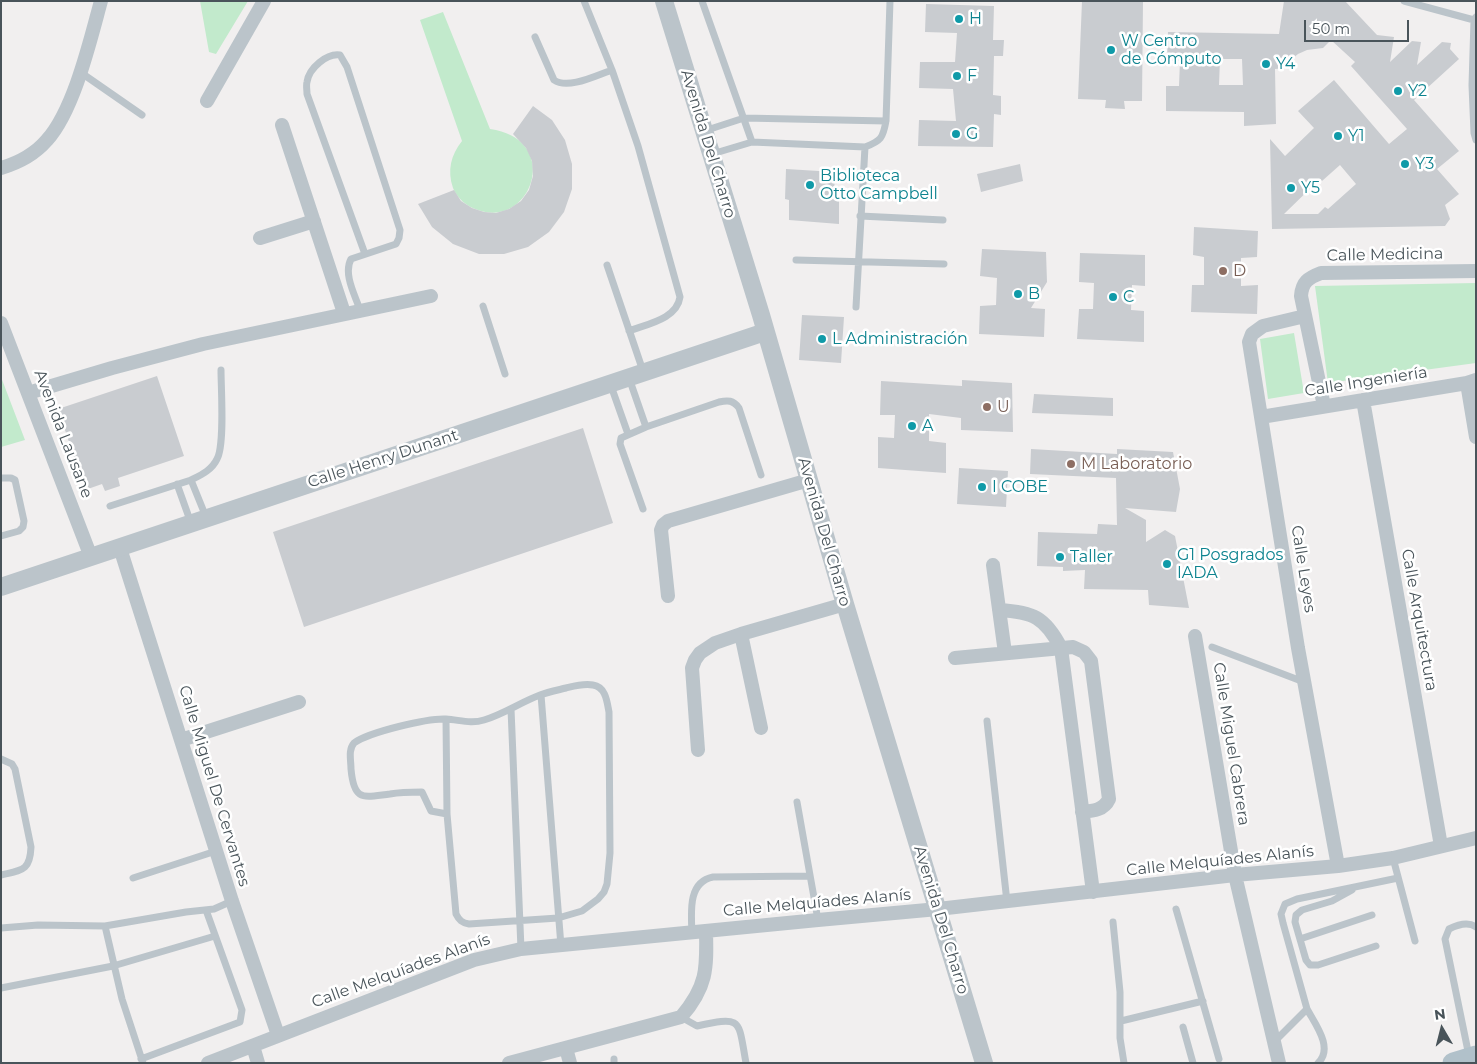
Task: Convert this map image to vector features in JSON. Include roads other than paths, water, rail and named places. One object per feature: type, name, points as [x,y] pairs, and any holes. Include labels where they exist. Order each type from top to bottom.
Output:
[{"type":"street","points":[[1,168],[31,154],[47,141],[62,118],[80,72],[101,1]]},
{"type":"street","points":[[207,101],[264,1]]},
{"type":"street","name":"Avenida Del Charro","points":[[664,1],[712,154],[845,604],[984,1063]]},
{"type":"street","points":[[282,125],[344,313]]},
{"type":"street","points":[[260,238],[314,221]]},
{"type":"street","name":"Calle Medicina","points":[[1324,406],[1305,316],[1302,296],[1304,283],[1312,276],[1321,273],[1476,271]]},
{"type":"street","points":[[28,393],[203,344],[431,296]]},
{"type":"street","name":"Calle Leyes","points":[[1305,316],[1263,326],[1252,334],[1250,342],[1304,682],[1338,866]]},
{"type":"street","name":"Avenida Lausane","points":[[1,323],[91,557]]},
{"type":"street","name":"Calle Henry Dunant","points":[[1,587],[765,332]]},
{"type":"street","points":[[1472,381],[1476,437]]},
{"type":"street","name":"Calle Ingeniería","points":[[1261,417],[1472,381]]},
{"type":"street","name":"Calle Arquitectura","points":[[1363,400],[1441,846]]},
{"type":"street","points":[[668,596],[662,525],[668,521],[809,480]]},
{"type":"street","name":"Calle Miguel De Cervantes","points":[[120,548],[232,902],[278,1034]]},
{"type":"street","points":[[993,565],[1005,653]]},
{"type":"street","points":[[698,750],[692,668],[700,653],[716,643],[741,634],[845,604]]},
{"type":"street","points":[[999,610],[1016,611],[1035,616],[1049,629],[1060,648],[1094,892]]},
{"type":"street","points":[[741,634],[761,728]]},
{"type":"street","name":"Calle Miguel Cabrera","points":[[1195,636],[1235,875],[1279,1063]]},
{"type":"street","points":[[955,658],[1072,647],[1080,649],[1087,654],[1091,661],[1109,799],[1108,803],[1101,808],[1082,812]]},
{"type":"street","points":[[181,740],[299,702]]},
{"type":"street","name":"Calle Melquíades Alanís","points":[[208,1063],[253,1046],[278,1034],[474,960],[521,949],[1007,902],[1235,875],[1338,866],[1393,858],[1476,838]]},
{"type":"street","points":[[509,1063],[681,1017],[694,1002],[700,990],[706,960],[706,931]]},
{"type":"street","points":[[253,1046],[258,1063]]},
{"type":"street","points":[[566,1048],[570,1063]]},
{"type":"lane","points":[[584,1],[612,70],[638,146],[680,297],[679,304],[670,314],[629,331]]},
{"type":"lane","points":[[702,1],[752,142]]},
{"type":"lane","points":[[712,154],[752,142],[865,147],[878,142],[884,133],[886,122],[890,1]]},
{"type":"lane","points":[[1404,1],[1475,18],[1472,85],[1476,140]]},
{"type":"lane","points":[[535,37],[554,80],[559,84],[568,85],[612,70]]},
{"type":"lane","points":[[360,310],[348,271],[352,259],[396,244],[400,238],[400,230],[347,67],[340,55],[334,54],[328,56],[310,72],[307,81],[307,94],[365,254]]},
{"type":"lane","points":[[80,72],[142,115]]},
{"type":"lane","points":[[704,131],[744,118],[886,122]]},
{"type":"lane","points":[[856,307],[865,147]]},
{"type":"lane","points":[[860,216],[944,220]]},
{"type":"lane","points":[[796,260],[944,264]]},
{"type":"lane","points":[[607,265],[629,331],[635,374],[646,428]]},
{"type":"lane","points":[[483,306],[505,374]]},
{"type":"lane","points":[[110,506],[191,480],[213,465],[220,452],[221,370]]},
{"type":"lane","points":[[610,383],[628,434]]},
{"type":"lane","points":[[643,510],[620,444],[621,438],[719,402],[732,401],[743,416],[761,475]]},
{"type":"lane","points":[[1,478],[15,480],[24,521],[23,527],[19,531],[1,536]]},
{"type":"lane","points":[[191,480],[198,521]]},
{"type":"lane","points":[[177,484],[198,521]]},
{"type":"lane","points":[[1212,647],[1304,682]]},
{"type":"lane","points":[[446,719],[447,814],[458,919],[469,924],[558,918],[582,911],[604,892],[607,884],[610,853],[609,712],[603,691],[593,685],[577,686],[540,694],[482,721],[464,723],[446,719],[411,724],[380,732],[354,742],[350,752],[353,783],[359,794],[363,796],[422,792],[431,811],[447,814]]},
{"type":"lane","points":[[540,694],[561,946]]},
{"type":"lane","points":[[511,709],[521,949]]},
{"type":"lane","points":[[987,721],[1007,902]]},
{"type":"lane","points":[[1,759],[12,764],[15,769],[31,846],[30,859],[27,866],[22,870],[1,875]]},
{"type":"lane","points":[[797,802],[818,920]]},
{"type":"lane","points":[[133,878],[216,851]]},
{"type":"lane","points":[[1393,858],[1415,941]]},
{"type":"lane","points":[[692,932],[691,915],[695,890],[706,879],[713,877],[809,876]]},
{"type":"lane","points":[[1318,1063],[1325,1050],[1321,1036],[1307,1008],[1282,923],[1282,909],[1285,904],[1297,899],[1398,878]]},
{"type":"lane","points":[[1359,886],[1332,901],[1299,912],[1296,915],[1295,922],[1306,960],[1314,965],[1376,946]]},
{"type":"lane","points":[[1,928],[38,925],[105,926],[214,909],[232,902]]},
{"type":"lane","points":[[1176,909],[1219,1059]]},
{"type":"lane","points":[[105,926],[113,966],[142,1061],[240,1022],[242,1010],[206,910]]},
{"type":"lane","points":[[1300,939],[1372,915]]},
{"type":"lane","points":[[1113,922],[1120,992],[1120,1038],[1124,1063]]},
{"type":"lane","points":[[1466,1059],[1445,939],[1449,929],[1454,926],[1466,924],[1476,927]]},
{"type":"lane","points":[[1,988],[113,966],[215,936]]},
{"type":"lane","points":[[1121,1021],[1203,1001]]},
{"type":"lane","points":[[1274,1043],[1307,1008]]},
{"type":"lane","points":[[681,1017],[697,1026],[722,1020],[737,1024],[740,1030],[746,1063]]},
{"type":"lane","points":[[1183,1027],[1193,1063]]},
{"type":"place","name":"H","points":[[959,19]]},
{"type":"place","name":"W Centro de Cómputo","points":[[1111,50]]},
{"type":"place","name":"Y4","points":[[1266,64]]},
{"type":"place","name":"F","points":[[957,76]]},
{"type":"place","name":"Y2","points":[[1398,91]]},
{"type":"place","name":"G","points":[[956,134]]},
{"type":"place","name":"Y1","points":[[1338,136]]},
{"type":"place","name":"Y3","points":[[1405,164]]},
{"type":"place","name":"Biblioteca Otto Campbell","points":[[810,185]]},
{"type":"place","name":"Y5","points":[[1291,188]]},
{"type":"place","name":"D","points":[[1223,271]]},
{"type":"place","name":"B","points":[[1018,294]]},
{"type":"place","name":"C","points":[[1113,297]]},
{"type":"place","name":"L Administración","points":[[822,339]]},
{"type":"place","name":"U","points":[[987,407]]},
{"type":"place","name":"A","points":[[912,426]]},
{"type":"place","name":"M Laboratorio","points":[[1071,464]]},
{"type":"place","name":"I COBE","points":[[982,487]]},
{"type":"place","name":"Taller","points":[[1060,557]]},
{"type":"place","name":"G1 Posgrados IADA","points":[[1167,564]]}]
